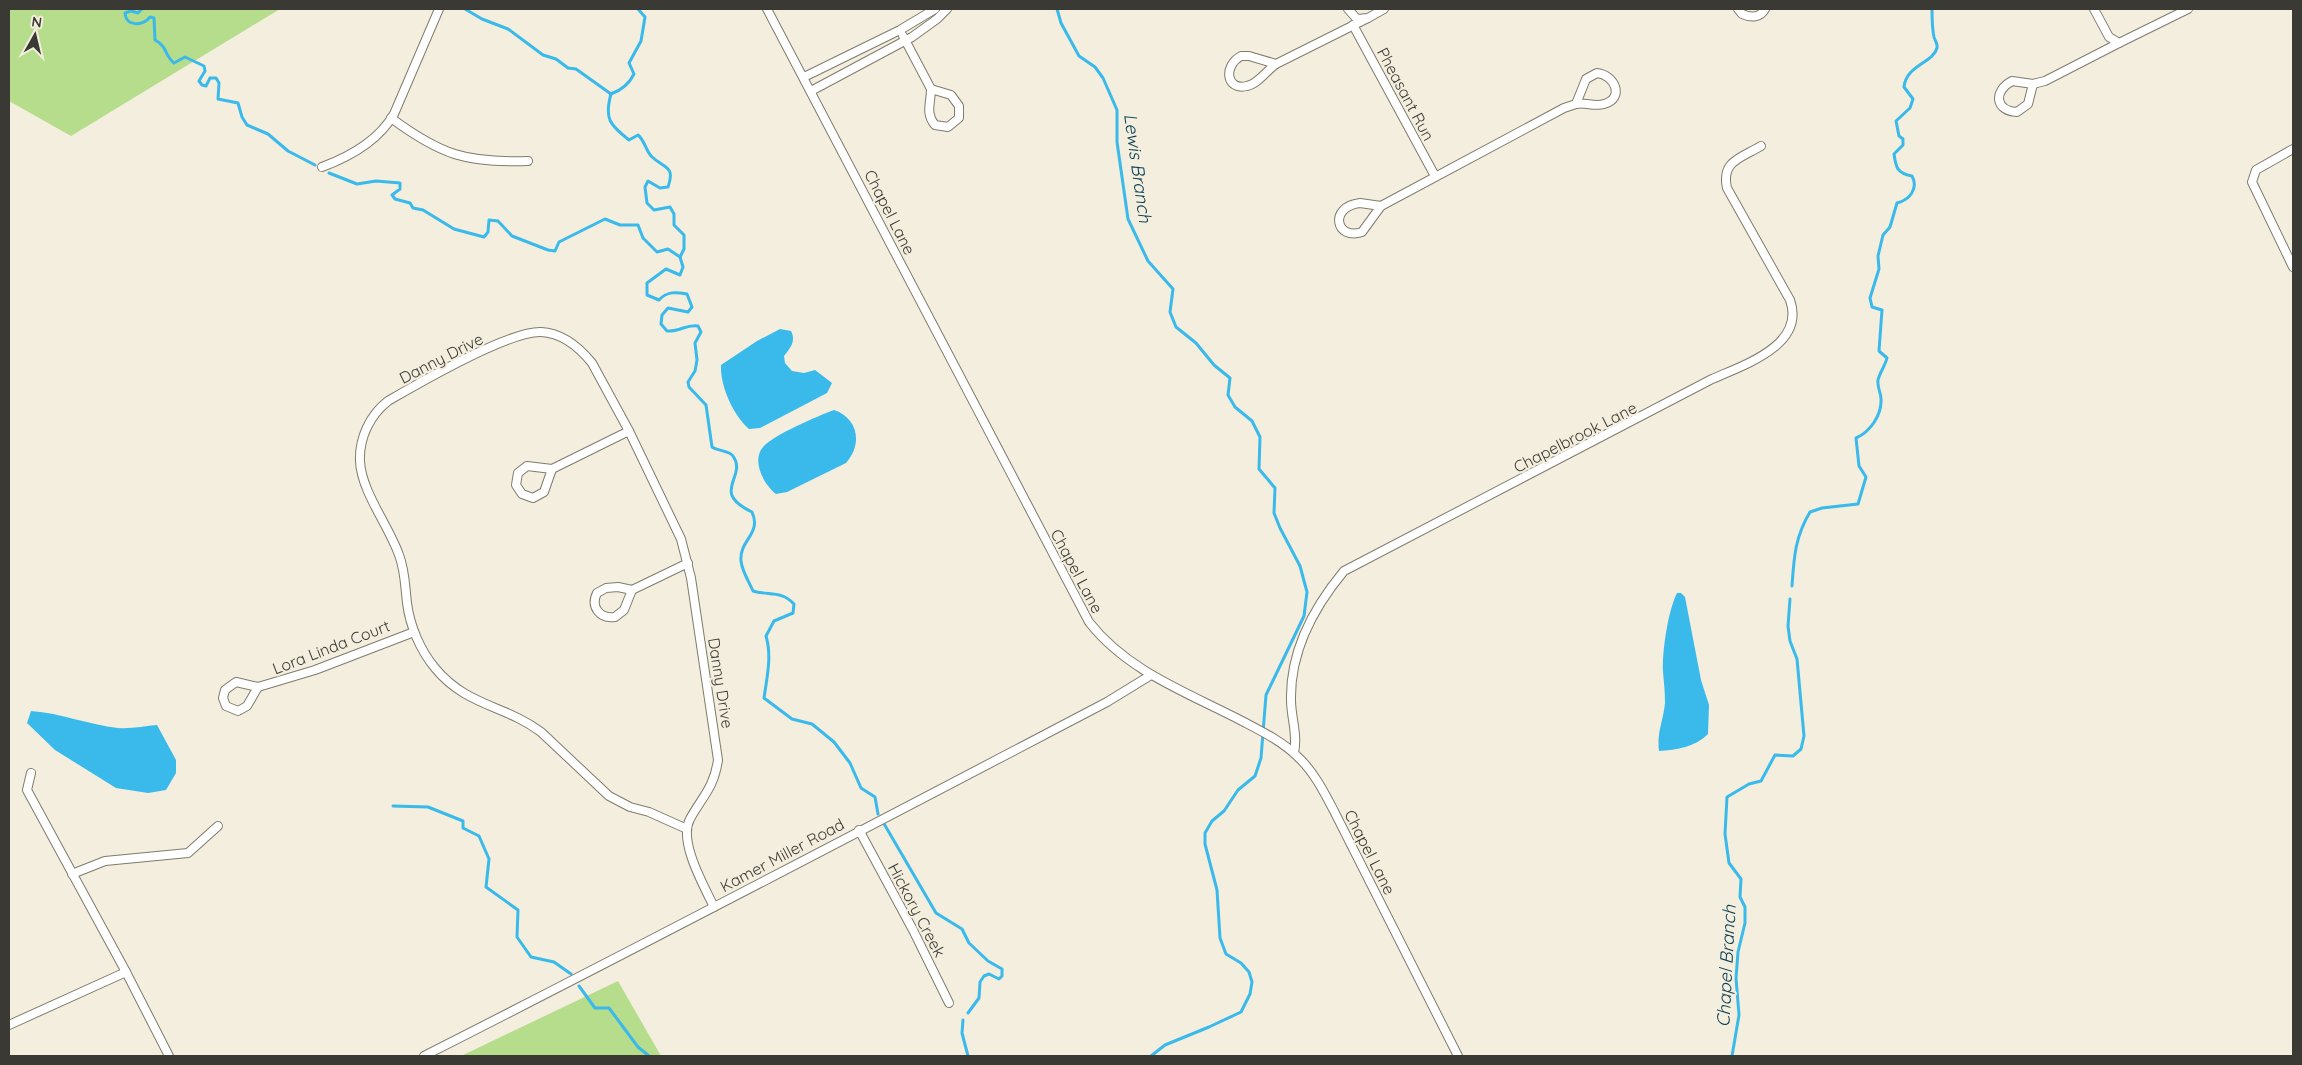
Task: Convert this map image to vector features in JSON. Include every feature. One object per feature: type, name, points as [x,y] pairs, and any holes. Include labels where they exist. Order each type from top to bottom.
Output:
[{"type":"street","points":[[322,167],[369,142],[386,126],[439,9]]},
{"type":"street","name":"Chapel Lane","points":[[767,9],[1088,622],[1114,650],[1151,675],[1267,734],[1294,753],[1312,772],[1323,790],[1458,1056]]},
{"type":"street","points":[[804,77],[900,30],[934,9]]},
{"type":"street","points":[[811,91],[906,40],[929,26],[948,9]]},
{"type":"street","points":[[1348,9],[1357,19],[1368,18]]},
{"type":"street","points":[[1276,64],[1249,56],[1241,56],[1229,66],[1228,73],[1230,80],[1236,85],[1250,86],[1276,64],[1384,9]]},
{"type":"street","points":[[1738,9],[1742,14],[1755,17],[1765,9]]},
{"type":"street","points":[[2094,9],[2110,37],[2119,43]]},
{"type":"street","points":[[2033,84],[2028,104],[2023,109],[2011,111],[2005,109],[2000,104],[2000,90],[2012,81],[2033,84],[2045,81],[2188,9]]},
{"type":"street","name":"Pheasant Run","points":[[1354,25],[1435,176]]},
{"type":"street","points":[[900,30],[931,89],[928,106],[931,120],[935,125],[948,127],[959,118],[959,106],[951,95],[931,89]]},
{"type":"street","points":[[1381,206],[1360,202],[1345,206],[1340,212],[1340,225],[1350,234],[1362,232],[1381,206],[1564,108],[1576,104],[1602,105],[1609,102],[1616,90],[1610,77],[1596,73],[1590,76],[1583,84],[1576,104]]},
{"type":"street","points":[[391,118],[430,145],[450,154],[492,162],[528,161]]},
{"type":"street","name":"Chapelbrook Lane","points":[[1294,753],[1296,736],[1291,703],[1291,679],[1294,664],[1302,640],[1318,607],[1344,571],[1749,362],[1777,345],[1790,331],[1793,314],[1790,300],[1727,188],[1724,177],[1726,170],[1731,164],[1761,146]]},
{"type":"street","points":[[2293,149],[2256,170],[2252,182],[2293,267]]},
{"type":"street","name":"Danny Drive","points":[[541,332],[564,339],[584,353],[599,374],[671,516],[688,563],[718,760],[711,787],[689,820],[687,829],[649,812],[630,807],[609,796],[551,740],[531,724],[474,701],[453,686],[427,657],[414,632],[409,613],[404,572],[399,554],[361,471],[360,460],[367,426],[379,408],[409,388],[505,341],[522,335],[541,332]]},
{"type":"street","points":[[552,470],[547,486],[539,496],[527,497],[518,490],[516,479],[522,468],[534,466],[552,470],[629,431]]},
{"type":"street","points":[[632,590],[624,610],[620,614],[609,618],[596,609],[594,598],[601,590],[618,588],[632,590],[688,563]]},
{"type":"street","name":"Lora Linda Court","points":[[258,687],[250,702],[243,709],[238,711],[230,709],[224,702],[225,690],[236,682],[258,687],[315,670],[414,632]]},
{"type":"street","name":"Kamer Miller Road","points":[[424,1056],[1107,702],[1151,675]]},
{"type":"street","points":[[31,773],[27,790],[126,972],[169,1056]]},
{"type":"street","points":[[72,874],[105,861],[188,853],[218,826]]},
{"type":"street","points":[[687,829],[692,858],[714,907]]},
{"type":"street","name":"Hickory Creek","points":[[859,830],[913,930],[949,1003]]},
{"type":"street","points":[[9,1025],[126,972]]},
{"type":"green space","points":[[9,9],[280,9],[71,136],[9,101]]},
{"type":"green space","points":[[618,981],[661,1056],[461,1056]]},
{"type":"water","points":[[780,329],[791,331],[793,338],[789,350],[784,356],[785,363],[792,371],[804,373],[815,370],[832,383],[827,393],[760,428],[749,429],[738,416],[725,391],[721,365],[757,341]]},
{"type":"water","points":[[834,410],[842,414],[853,425],[856,440],[851,456],[846,463],[787,492],[776,494],[767,485],[760,472],[758,459],[763,447],[776,437]]},
{"type":"water","points":[[1677,593],[1681,593],[1685,597],[1701,680],[1709,705],[1708,734],[1697,742],[1685,747],[1659,751],[1659,732],[1665,703],[1663,663],[1665,643],[1668,620]]},
{"type":"water","points":[[31,711],[118,728],[157,725],[176,760],[176,773],[166,790],[148,793],[116,788],[55,750],[27,723]]},
{"type":"waterway","points":[[142,9],[138,13],[131,11],[125,13],[126,18],[135,24],[143,22],[150,17],[154,18],[155,40],[162,45],[174,63],[185,57],[204,66],[205,71],[199,81],[202,85],[206,86],[210,78],[216,78],[219,83],[218,99],[238,103],[242,117],[247,125],[268,134],[288,151],[315,165]]},
{"type":"waterway","points":[[465,9],[482,19],[508,29],[543,55],[556,59],[568,68],[576,69],[611,94]]},
{"type":"waterway","points":[[611,94],[625,86],[634,74],[629,63],[641,41],[645,17],[638,9]]},
{"type":"waterway","name":"Lewis Branch","points":[[1057,9],[1061,23],[1079,56],[1095,67],[1103,78],[1117,110],[1117,142],[1128,219],[1148,261],[1173,289],[1170,312],[1176,327],[1196,343],[1214,365],[1230,378],[1228,395],[1235,407],[1252,421],[1260,437],[1259,469],[1275,488],[1274,513],[1300,566],[1307,592],[1304,616],[1266,695],[1261,758],[1255,776],[1238,790],[1224,811],[1212,821],[1205,833],[1205,844],[1217,890],[1220,938],[1226,954],[1241,963],[1249,972],[1252,982],[1250,994],[1241,1012],[1165,1045],[1151,1056]]},
{"type":"waterway","name":"Chapel Branch","points":[[1792,586],[1798,539],[1810,512],[1822,508],[1858,504],[1866,477],[1859,466],[1856,438],[1866,432],[1877,417],[1881,405],[1878,380],[1887,358],[1879,351],[1882,310],[1872,307],[1870,298],[1879,269],[1878,256],[1883,235],[1890,227],[1897,203],[1909,197],[1914,185],[1912,176],[1900,171],[1896,163],[1894,154],[1903,145],[1903,139],[1899,136],[1896,121],[1910,108],[1913,99],[1904,87],[1909,74],[1935,53],[1937,48],[1933,30],[1932,9]]},
{"type":"waterway","points":[[611,94],[608,110],[610,121],[613,125],[629,140],[638,135],[651,156],[669,171],[670,180],[668,187],[660,188],[648,181],[645,187],[647,203],[654,210],[670,207],[674,214],[674,225],[684,235],[684,249],[680,257]]},
{"type":"waterway","points":[[329,173],[357,184],[376,181],[400,183],[400,189],[392,195],[395,199],[410,203],[413,208],[423,210],[454,229],[484,237],[488,232],[489,220],[498,221],[512,236],[555,251],[559,242],[605,219],[620,225],[638,225],[643,238],[657,252],[668,249],[680,257],[683,267],[680,275],[666,269],[647,283],[647,295],[659,300],[665,295],[672,293],[687,294],[692,307],[688,312],[668,308],[662,315],[661,324],[667,331],[698,326],[701,332],[695,343],[697,360],[695,371],[688,382],[689,387],[706,405],[712,447],[733,456],[736,464],[731,491],[733,498],[739,505],[752,512],[754,526],[741,554],[743,569],[753,591],[780,595],[794,604],[793,613],[774,621],[766,636],[769,659],[764,698],[792,719],[812,724],[834,742],[850,763],[861,788],[875,797],[878,814]]},
{"type":"waterway","name":"Chapel Branch","points":[[1732,1056],[1739,1015],[1736,978],[1738,952],[1745,923],[1745,907],[1740,897],[1741,879],[1729,863],[1725,834],[1727,797],[1749,784],[1761,781],[1775,755],[1793,756],[1801,749],[1804,736],[1797,659],[1790,641],[1788,626],[1790,599]]},
{"type":"waterway","points":[[393,806],[428,807],[463,821],[463,828],[479,836],[489,859],[486,887],[518,910],[517,937],[531,957],[554,962],[571,974]]},
{"type":"waterway","points":[[883,822],[936,913],[962,929],[969,943],[988,961],[1002,969],[1002,976],[999,979],[989,974],[984,976],[980,982],[979,998],[968,1013]]},
{"type":"waterway","points":[[579,986],[595,1008],[609,1008],[638,1047],[649,1056]]},
{"type":"waterway","points":[[963,1020],[962,1033],[968,1056]]}]
